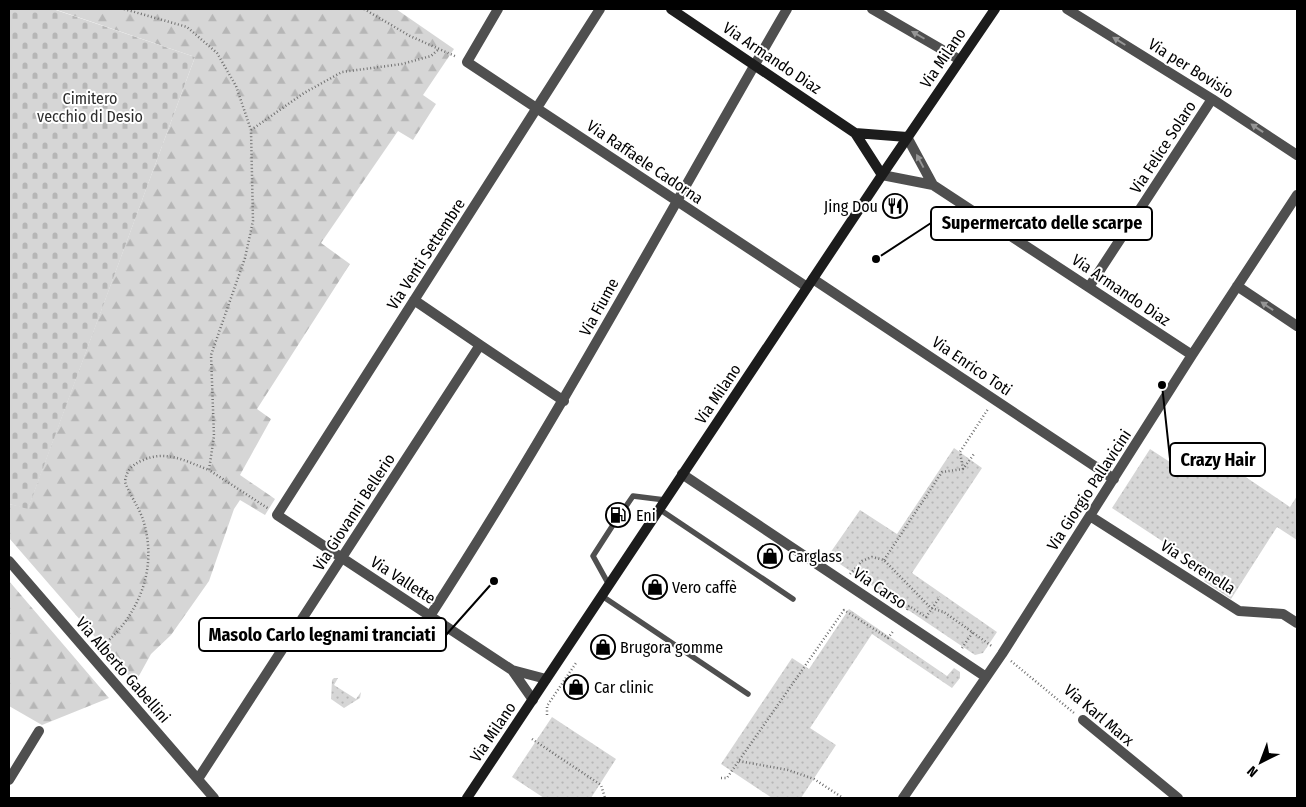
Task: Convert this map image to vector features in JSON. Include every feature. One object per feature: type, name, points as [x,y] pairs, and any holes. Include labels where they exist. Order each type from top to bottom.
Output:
[{"type":"main road","name":"Via Armando Diaz","points":[[671,9],[855,133],[882,175]]},
{"type":"main road","name":"Via Milano","points":[[467,798],[907,137],[995,9]]},
{"type":"main road","name":"Via Armando Diaz","points":[[855,133],[907,137]]},
{"type":"street","points":[[467,62],[498,9]]},
{"type":"street","name":"Via Venti Settembre","points":[[277,515],[600,9]]},
{"type":"street","name":"Via Fiume","points":[[430,616],[494,518],[564,401],[787,9]]},
{"type":"street","points":[[872,9],[960,60]]},
{"type":"street","name":"Via per Bovisio","points":[[1066,9],[1212,98],[1297,155]]},
{"type":"street","name":"Via Raffaele Cadorna","points":[[467,62],[676,202],[810,283]]},
{"type":"street","name":"Via Felice Solaro","points":[[1089,286],[1212,98]]},
{"type":"street","name":"Via Armando Diaz","points":[[907,137],[933,185]]},
{"type":"street","name":"Via Armando Diaz","points":[[882,175],[933,185],[1192,355]]},
{"type":"street","name":"Via Giorgio Pallavicini","points":[[903,798],[1002,654],[1192,355],[1297,195]]},
{"type":"street","name":"Via Enrico Toti","points":[[810,283],[994,399],[1114,479]]},
{"type":"street","points":[[1237,286],[1297,326]]},
{"type":"street","points":[[414,300],[564,401]]},
{"type":"street","name":"Via Giovanni Bellerio","points":[[198,780],[480,345]]},
{"type":"street","name":"Via Carso","points":[[682,474],[986,677]]},
{"type":"street","name":"Via Vallette","points":[[277,515],[512,670],[546,680]]},
{"type":"street","name":"Via Serenella","points":[[1090,516],[1239,611],[1283,614],[1297,623]]},
{"type":"street","name":"Via Alberto Gabellini","points":[[9,561],[214,798]]},
{"type":"street","name":"Via Vallette","points":[[512,670],[533,700]]},
{"type":"street","name":"Via Karl Marx","points":[[1083,720],[1178,798]]},
{"type":"street","points":[[9,780],[39,731]]},
{"type":"lane","points":[[622,512],[633,496],[665,500]]},
{"type":"lane","points":[[659,509],[793,599]]},
{"type":"lane","points":[[609,585],[593,556],[613,525]]},
{"type":"lane","points":[[602,596],[748,694]]},
{"type":"path","points":[[124,9],[187,28],[217,53],[236,86],[251,130],[253,221],[245,258],[211,355],[214,436],[209,470]]},
{"type":"path","points":[[364,9],[410,36],[467,62]]},
{"type":"path","points":[[251,130],[304,93],[342,72],[417,60],[431,56],[439,49]]},
{"type":"path","points":[[963,469],[960,452],[994,399]]},
{"type":"path","points":[[99,650],[113,638],[129,618],[146,578],[146,532],[141,515],[125,482],[128,472],[136,464],[162,454],[170,455],[209,470],[277,515]]},
{"type":"path","points":[[884,560],[942,472],[963,469],[974,454]]},
{"type":"path","points":[[843,582],[862,561],[872,557],[884,560],[931,608]]},
{"type":"path","points":[[720,778],[727,778],[844,610],[888,638],[909,606],[926,617],[940,597]]},
{"type":"path","name":"Via Karl Marx","points":[[931,608],[944,612],[973,632],[1083,720]]},
{"type":"path","points":[[949,652],[954,644],[962,648],[973,632]]},
{"type":"path","points":[[546,715],[547,706],[576,663]]},
{"type":"path","points":[[532,739],[601,785],[605,798]]},
{"type":"path","points":[[739,761],[788,770],[806,776],[844,798]]},
{"type":"green space","name":"Cimitero vecchio di Desio","points":[[9,9],[53,9],[195,57],[28,509],[9,504]]},
{"type":"green space","points":[[54,9],[396,9],[454,49],[423,95],[436,104],[413,140],[398,131],[321,243],[350,264],[257,409],[271,419],[240,475],[275,499],[265,515],[240,500],[234,509],[209,581],[171,635],[151,654],[135,683],[9,538],[9,504],[28,508],[195,57]]},
{"type":"green space","points":[[954,448],[982,468],[912,573],[997,632],[983,653],[975,655],[828,556],[860,510],[897,534]]},
{"type":"green space","points":[[1150,449],[1179,468],[1203,463],[1210,453],[1290,507],[1297,496],[1297,540],[1277,527],[1231,599],[1204,581],[1209,572],[1112,508]]},
{"type":"green space","points":[[9,581],[109,698],[42,725],[9,706]]},
{"type":"green space","points":[[849,609],[947,676],[954,668],[960,672],[960,678],[952,688],[872,634],[810,728],[836,745],[801,798],[772,798],[721,764],[792,658],[809,669]]},
{"type":"green space","points":[[338,678],[334,685],[356,699],[361,692],[360,698],[344,708],[331,699],[332,680]]},
{"type":"green space","points":[[552,717],[616,759],[591,798],[544,798],[512,777]]},
{"type":"place","name":"Jing Dou","points":[[895,206]]},
{"type":"place","name":"Supermercato delle scarpe","points":[[876,259]]},
{"type":"place","name":"Crazy Hair","points":[[1162,385]]},
{"type":"place","name":"Eni","points":[[618,515]]},
{"type":"place","name":"Carglass","points":[[770,556]]},
{"type":"place","name":"Masolo Carlo legnami tranciati","points":[[494,581]]},
{"type":"place","name":"Vero caffè","points":[[655,587]]},
{"type":"place","name":"Brugora gomme","points":[[603,647]]},
{"type":"place","name":"Car clinic","points":[[576,687]]}]
